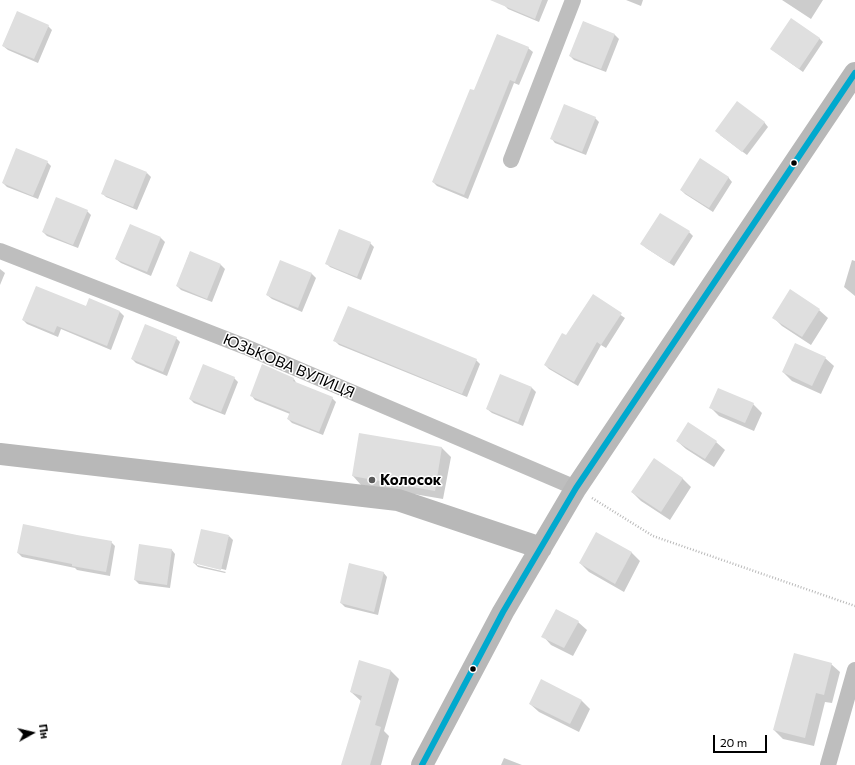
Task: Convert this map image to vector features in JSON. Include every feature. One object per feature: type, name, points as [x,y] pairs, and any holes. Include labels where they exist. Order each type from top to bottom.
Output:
[{"type":"main road","points":[[422,765],[503,612],[576,488],[855,73]]},
{"type":"main road","points":[[0,454],[398,500],[541,548]]},
{"type":"street","points":[[511,160],[573,0]]},
{"type":"street","name":"ЮЗЬКОВА ВУЛИЦЯ","points":[[0,251],[246,347],[576,488]]},
{"type":"street","points":[[828,765],[855,670]]},
{"type":"path","points":[[576,488],[653,536],[855,606]]},
{"type":"building","points":[[490,0],[542,0],[535,19]]},
{"type":"building","points":[[17,11],[49,25],[34,59],[2,46]]},
{"type":"building","points":[[791,18],[820,38],[799,69],[770,49]]},
{"type":"building","points":[[583,21],[615,34],[601,69],[569,56]]},
{"type":"building","points":[[497,34],[529,47],[515,82],[510,80],[464,195],[432,182],[470,89],[474,90]]},
{"type":"building","points":[[737,101],[765,122],[742,152],[715,131]]},
{"type":"building","points":[[564,104],[596,117],[582,152],[550,139]]},
{"type":"building","points":[[16,148],[48,161],[33,196],[2,183]]},
{"type":"building","points":[[700,158],[729,177],[709,208],[680,190]]},
{"type":"building","points":[[115,159],[147,172],[133,207],[101,194]]},
{"type":"building","points":[[56,197],[88,210],[73,245],[42,232]]},
{"type":"building","points":[[660,213],[690,231],[669,263],[640,244]]},
{"type":"building","points":[[130,224],[161,237],[147,272],[115,259]]},
{"type":"building","points":[[339,229],[371,242],[357,277],[325,264]]},
{"type":"building","points":[[190,251],[221,264],[207,299],[176,286]]},
{"type":"building","points":[[280,260],[312,273],[298,308],[266,295]]},
{"type":"building","points":[[36,286],[86,306],[89,298],[120,311],[107,346],[57,326],[54,333],[22,320]]},
{"type":"building","points":[[790,289],[820,309],[802,337],[772,318]]},
{"type":"building","points":[[593,294],[622,313],[601,345],[597,342],[574,382],[544,365],[562,333],[566,335]]},
{"type":"building","points":[[348,306],[477,359],[462,394],[333,341]]},
{"type":"building","points":[[145,324],[177,337],[163,372],[131,359]]},
{"type":"building","points":[[795,343],[826,357],[812,386],[782,372]]},
{"type":"building","points":[[203,364],[235,377],[221,412],[189,399]]},
{"type":"building","points":[[262,364],[294,378],[293,381],[333,397],[319,432],[287,419],[290,412],[250,396]]},
{"type":"building","points":[[500,374],[532,387],[518,422],[486,409]]},
{"type":"building","points":[[718,388],[754,403],[745,423],[709,408]]},
{"type":"building","points":[[688,422],[717,441],[705,459],[676,441]]},
{"type":"building","points":[[359,433],[442,447],[435,491],[352,476]]},
{"type":"building","points":[[654,458],[683,478],[661,512],[631,492]]},
{"type":"building","points":[[23,524],[112,541],[106,572],[72,566],[72,564],[17,553]]},
{"type":"building","points":[[201,529],[229,535],[221,570],[193,563]]},
{"type":"building","points":[[596,532],[632,552],[615,584],[579,563]]},
{"type":"building","points":[[139,544],[172,549],[167,585],[134,580]]},
{"type":"building","points":[[349,563],[384,572],[374,612],[340,603]]},
{"type":"building","points":[[556,609],[579,621],[564,648],[541,637]]},
{"type":"building","points":[[794,653],[832,663],[824,695],[816,693],[805,738],[773,730]]},
{"type":"building","points":[[359,660],[391,670],[375,725],[381,727],[370,765],[341,765],[362,696],[350,692]]},
{"type":"building","points":[[541,679],[582,700],[570,724],[529,704]]},
{"type":"transit line","points":[[422,765],[503,612],[576,488],[855,73]]},
{"type":"place","name":"Колосок","points":[[372,480]]}]
